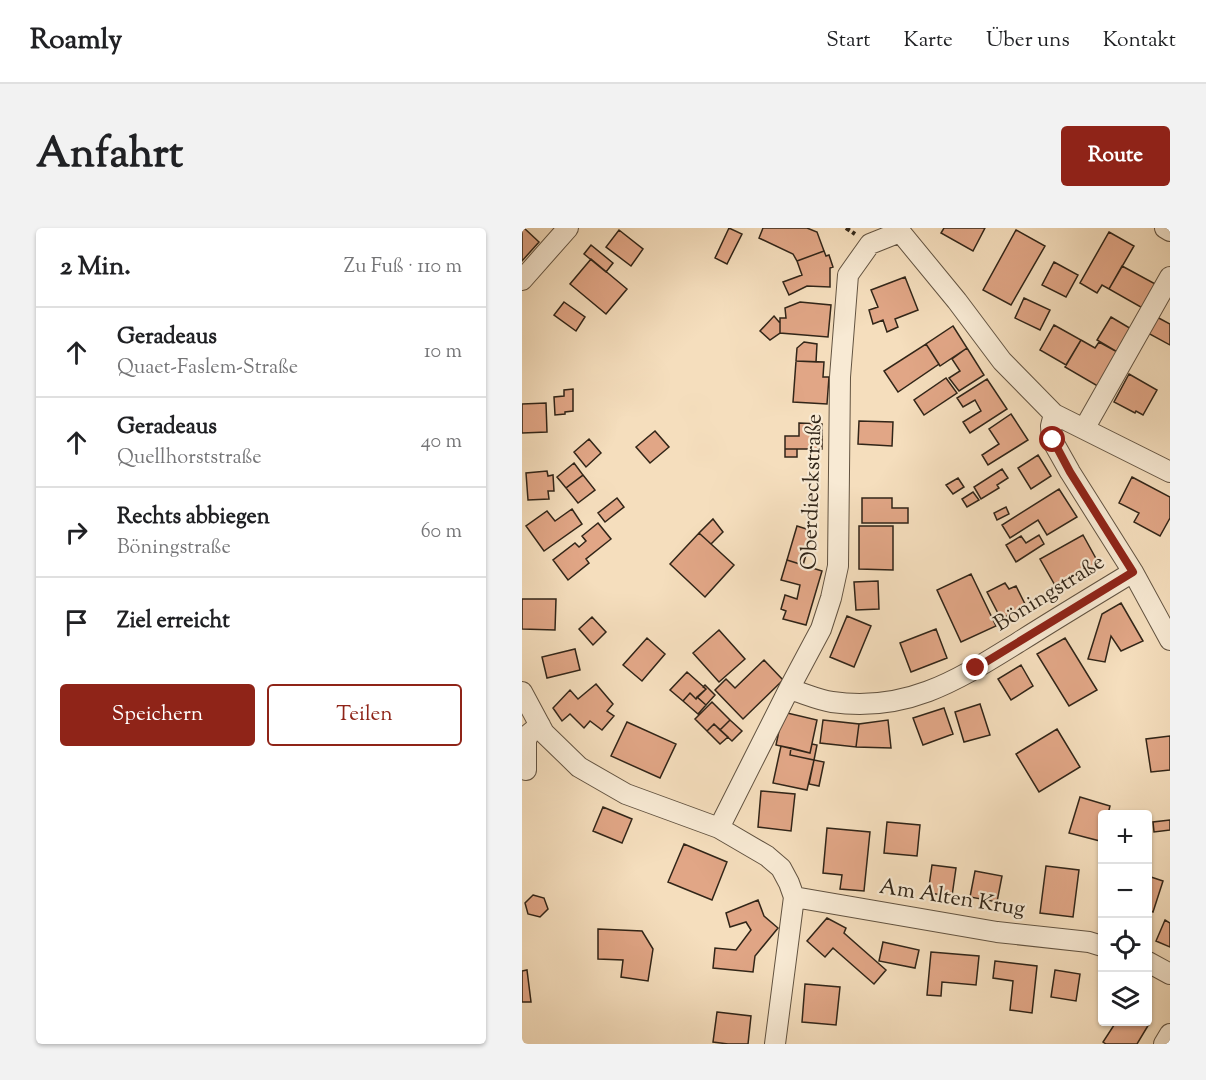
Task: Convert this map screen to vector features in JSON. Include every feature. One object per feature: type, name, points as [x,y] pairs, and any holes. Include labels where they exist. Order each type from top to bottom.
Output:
[{"type":"street","points":[[522,280],[568,228]]},
{"type":"street","points":[[1165,228],[1170,231]]},
{"type":"street","points":[[898,230],[1002,360],[1054,414],[1170,472]]},
{"type":"street","name":"Oberdieckstraße","points":[[718,828],[821,629],[831,598],[838,566],[840,377],[848,275],[870,244],[898,230]]},
{"type":"street","points":[[1084,429],[1170,277]]},
{"type":"street","points":[[1054,414],[1051,426],[1053,440],[1070,472],[1133,572],[1170,640]]},
{"type":"street","name":"Böningstraße","points":[[789,688],[831,702],[856,704],[905,699],[927,692],[960,678],[1133,572]]},
{"type":"street","points":[[522,692],[544,733],[579,767],[626,794],[718,828],[767,856],[782,868],[794,897],[775,1044]]},
{"type":"street","points":[[526,770],[526,740],[529,734],[540,725]]},
{"type":"street","name":"Am Alten Krug","points":[[794,897],[997,932],[1098,945]]},
{"type":"street","points":[[1152,964],[1170,974]]},
{"type":"street","points":[[1164,1044],[1170,1034]]},
{"type":"building","points":[[522,228],[539,242],[522,261]]},
{"type":"building","points":[[729,228],[742,234],[727,264],[715,258]]},
{"type":"building","points":[[763,228],[807,228],[817,232],[824,251],[797,261],[793,254],[759,238]]},
{"type":"building","points":[[944,228],[985,228],[973,251],[941,233]]},
{"type":"building","points":[[619,230],[643,249],[631,266],[606,247]]},
{"type":"building","points":[[1016,230],[1045,246],[1011,305],[983,290]]},
{"type":"building","points":[[1109,232],[1134,246],[1109,289],[1102,285],[1097,293],[1080,283]]},
{"type":"building","points":[[591,245],[613,263],[606,272],[584,254]]},
{"type":"building","points":[[824,251],[826,256],[829,255],[833,267],[830,268],[830,287],[807,286],[789,295],[783,282],[802,275],[797,261]]},
{"type":"building","points":[[591,259],[627,289],[606,314],[570,284]]},
{"type":"building","points":[[1054,262],[1078,275],[1066,297],[1042,285]]},
{"type":"building","points":[[1122,266],[1159,286],[1146,310],[1109,289]]},
{"type":"building","points":[[905,277],[918,310],[895,319],[898,327],[887,332],[883,320],[873,324],[869,310],[878,307],[871,290]]},
{"type":"building","points":[[1024,298],[1050,310],[1040,330],[1015,318]]},
{"type":"building","points":[[564,302],[585,317],[576,331],[554,315]]},
{"type":"building","points":[[800,302],[831,305],[828,337],[780,333],[780,318],[786,318],[785,308]]},
{"type":"building","points":[[774,316],[780,323],[780,333],[770,340],[760,331]]},
{"type":"building","points":[[1155,316],[1170,324],[1170,345],[1146,332]]},
{"type":"building","points":[[1111,317],[1133,330],[1119,353],[1097,340]]},
{"type":"building","points":[[1054,325],[1081,340],[1066,365],[1040,350]]},
{"type":"building","points":[[953,326],[967,348],[940,366],[926,344]]},
{"type":"building","points":[[1081,340],[1095,348],[1099,342],[1121,354],[1101,388],[1065,367]]},
{"type":"building","points":[[804,342],[817,344],[816,362],[796,361],[797,348]]},
{"type":"building","points":[[926,344],[939,364],[898,392],[884,371]]},
{"type":"building","points":[[967,348],[984,375],[959,391],[949,378],[960,371],[952,359]]},
{"type":"building","points":[[796,361],[824,362],[823,377],[829,377],[827,404],[793,402]]},
{"type":"building","points":[[1129,374],[1157,390],[1143,415],[1114,402]]},
{"type":"building","points":[[946,378],[957,393],[924,415],[914,400]]},
{"type":"building","points":[[987,379],[1007,409],[970,433],[963,422],[981,411],[975,400],[963,407],[957,398]]},
{"type":"building","points":[[573,389],[573,411],[555,415],[554,397],[564,396],[564,390]]},
{"type":"building","points":[[546,403],[547,432],[522,433],[522,404]]},
{"type":"building","points":[[1011,414],[1028,440],[988,465],[982,455],[999,444],[989,429]]},
{"type":"building","points":[[859,421],[893,422],[892,446],[858,444]]},
{"type":"building","points":[[799,423],[822,424],[822,449],[785,449],[785,436],[799,436]]},
{"type":"building","points":[[655,431],[669,447],[650,463],[636,447]]},
{"type":"building","points":[[589,439],[601,453],[586,467],[574,452]]},
{"type":"building","points":[[785,449],[797,449],[797,457],[785,457]]},
{"type":"building","points":[[1038,455],[1051,476],[1031,489],[1018,468]]},
{"type":"building","points":[[574,463],[583,475],[566,488],[557,477]]},
{"type":"building","points":[[1002,469],[1008,478],[997,485],[999,488],[981,499],[974,487]]},
{"type":"building","points":[[547,471],[548,476],[553,475],[554,491],[548,491],[549,499],[528,500],[526,473]]},
{"type":"building","points":[[583,475],[595,490],[578,503],[566,488]]},
{"type":"building","points":[[1132,477],[1170,497],[1170,518],[1160,536],[1134,522],[1139,513],[1119,503]]},
{"type":"building","points":[[958,478],[964,487],[953,494],[946,485]]},
{"type":"building","points":[[1059,489],[1077,517],[1047,535],[1038,520],[1010,538],[1002,525]]},
{"type":"building","points":[[973,492],[979,500],[967,507],[962,499]]},
{"type":"building","points":[[617,498],[624,507],[605,522],[598,513]]},
{"type":"building","points":[[862,498],[892,498],[892,508],[908,508],[908,523],[862,523]]},
{"type":"building","points":[[1006,507],[1009,514],[997,520],[994,513]]},
{"type":"building","points":[[572,509],[582,524],[544,551],[526,526],[547,511],[555,521]]},
{"type":"building","points":[[713,519],[723,532],[711,544],[699,533]]},
{"type":"building","points":[[598,523],[611,539],[586,559],[589,563],[568,580],[553,560],[575,543],[579,547],[586,541],[582,536]]},
{"type":"building","points":[[797,526],[813,531],[803,565],[787,560]]},
{"type":"building","points":[[859,526],[893,526],[893,570],[859,569]]},
{"type":"building","points":[[699,533],[734,565],[705,597],[670,564]]},
{"type":"building","points":[[1039,535],[1044,544],[1016,562],[1006,545],[1021,536],[1026,543]]},
{"type":"building","points":[[1083,535],[1099,564],[1056,587],[1040,559]]},
{"type":"building","points":[[787,560],[822,571],[806,625],[783,619],[786,611],[781,609],[785,595],[797,599],[800,585],[781,580]]},
{"type":"building","points":[[971,574],[996,626],[961,642],[937,590]]},
{"type":"building","points":[[878,581],[879,609],[856,610],[854,582]]},
{"type":"building","points":[[1005,583],[1009,589],[1016,586],[1026,606],[1001,619],[987,592]]},
{"type":"building","points":[[522,599],[556,599],[555,630],[522,629]]},
{"type":"building","points":[[1121,603],[1143,641],[1121,651],[1111,636],[1105,662],[1088,659],[1102,614]]},
{"type":"building","points":[[847,616],[871,626],[854,667],[830,657]]},
{"type":"building","points":[[592,617],[606,632],[593,645],[579,629]]},
{"type":"building","points":[[936,629],[947,658],[911,672],[900,643]]},
{"type":"building","points":[[719,630],[745,659],[719,682],[693,653]]},
{"type":"building","points":[[647,638],[665,654],[642,681],[623,665]]},
{"type":"building","points":[[1065,638],[1097,690],[1069,706],[1037,654]]},
{"type":"building","points":[[575,649],[580,670],[547,678],[542,657]]},
{"type":"building","points":[[764,660],[783,680],[743,719],[715,690],[726,679],[735,688]]},
{"type":"building","points":[[1021,665],[1033,686],[1011,700],[998,679]]},
{"type":"building","points":[[687,672],[706,689],[696,699],[690,693],[683,701],[670,690]]},
{"type":"building","points":[[596,684],[613,704],[607,711],[614,716],[602,730],[590,721],[584,728],[570,714],[562,721],[553,708],[570,690],[578,699]]},
{"type":"building","points":[[705,685],[715,695],[706,705],[697,697],[706,689],[703,687]]},
{"type":"building","points":[[690,693],[706,705],[698,714],[683,701]]},
{"type":"building","points":[[712,702],[730,720],[720,730],[714,724],[707,731],[695,719]]},
{"type":"building","points":[[980,704],[990,735],[964,742],[955,712]]},
{"type":"building","points":[[944,708],[953,734],[923,745],[913,718]]},
{"type":"building","points":[[783,712],[817,720],[810,753],[776,745]]},
{"type":"building","points":[[730,720],[742,731],[732,741],[720,730]]},
{"type":"building","points":[[823,720],[859,724],[856,747],[820,743]]},
{"type":"building","points":[[888,720],[891,748],[856,747],[859,724]]},
{"type":"building","points":[[627,722],[676,744],[660,778],[611,756]]},
{"type":"building","points":[[714,724],[728,737],[720,744],[707,731]]},
{"type":"building","points":[[1057,729],[1080,767],[1039,792],[1016,754]]},
{"type":"building","points":[[1170,736],[1170,770],[1151,772],[1146,739]]},
{"type":"building","points":[[812,744],[817,745],[814,760],[790,755],[791,748],[810,753]]},
{"type":"building","points":[[781,746],[791,748],[790,755],[814,760],[807,790],[773,783]]},
{"type":"building","points":[[814,760],[824,762],[819,786],[809,784]]},
{"type":"building","points":[[761,791],[795,794],[791,831],[758,827]]},
{"type":"building","points":[[1080,797],[1110,806],[1109,810],[1098,810],[1098,840],[1069,833]]},
{"type":"building","points":[[603,807],[632,819],[622,843],[593,831]]},
{"type":"building","points":[[1170,820],[1170,830],[1154,832],[1153,822]]},
{"type":"building","points":[[887,822],[920,825],[917,856],[884,853]]},
{"type":"building","points":[[827,828],[870,832],[864,891],[840,889],[842,875],[823,873]]},
{"type":"building","points":[[684,844],[727,862],[712,900],[668,882]]},
{"type":"building","points":[[932,865],[956,868],[952,896],[928,893]]},
{"type":"building","points":[[1046,866],[1079,870],[1073,917],[1040,913]]},
{"type":"building","points":[[975,871],[1002,876],[997,902],[970,897]]},
{"type":"building","points":[[1152,877],[1163,881],[1152,912]]},
{"type":"building","points":[[533,895],[544,898],[548,909],[540,917],[528,914],[525,903]]},
{"type":"building","points":[[758,900],[764,916],[778,928],[755,956],[753,972],[713,968],[715,948],[736,950],[751,930],[746,922],[730,927],[726,913]]},
{"type":"building","points":[[827,918],[846,928],[844,933],[886,970],[874,984],[833,948],[825,957],[807,941]]},
{"type":"building","points":[[1165,920],[1170,923],[1170,947],[1156,941]]},
{"type":"building","points":[[598,929],[642,931],[653,949],[648,981],[621,977],[623,960],[598,959]]},
{"type":"building","points":[[883,942],[919,950],[915,968],[879,961]]},
{"type":"building","points":[[931,952],[979,956],[976,985],[942,982],[941,996],[927,995]]},
{"type":"building","points":[[995,961],[1037,966],[1032,1013],[1010,1010],[1013,981],[993,978]]},
{"type":"building","points":[[527,970],[531,1002],[522,1002],[522,971]]},
{"type":"building","points":[[1055,970],[1080,974],[1076,1001],[1051,997]]},
{"type":"building","points":[[805,984],[840,987],[836,1025],[802,1022]]},
{"type":"building","points":[[717,1012],[751,1016],[748,1044],[713,1042]]},
{"type":"building","points":[[1113,1026],[1148,1026],[1137,1044],[1106,1044],[1103,1042]]},
{"type":"route","points":[[976,668],[1133,572],[1070,472],[1053,440]]}]
